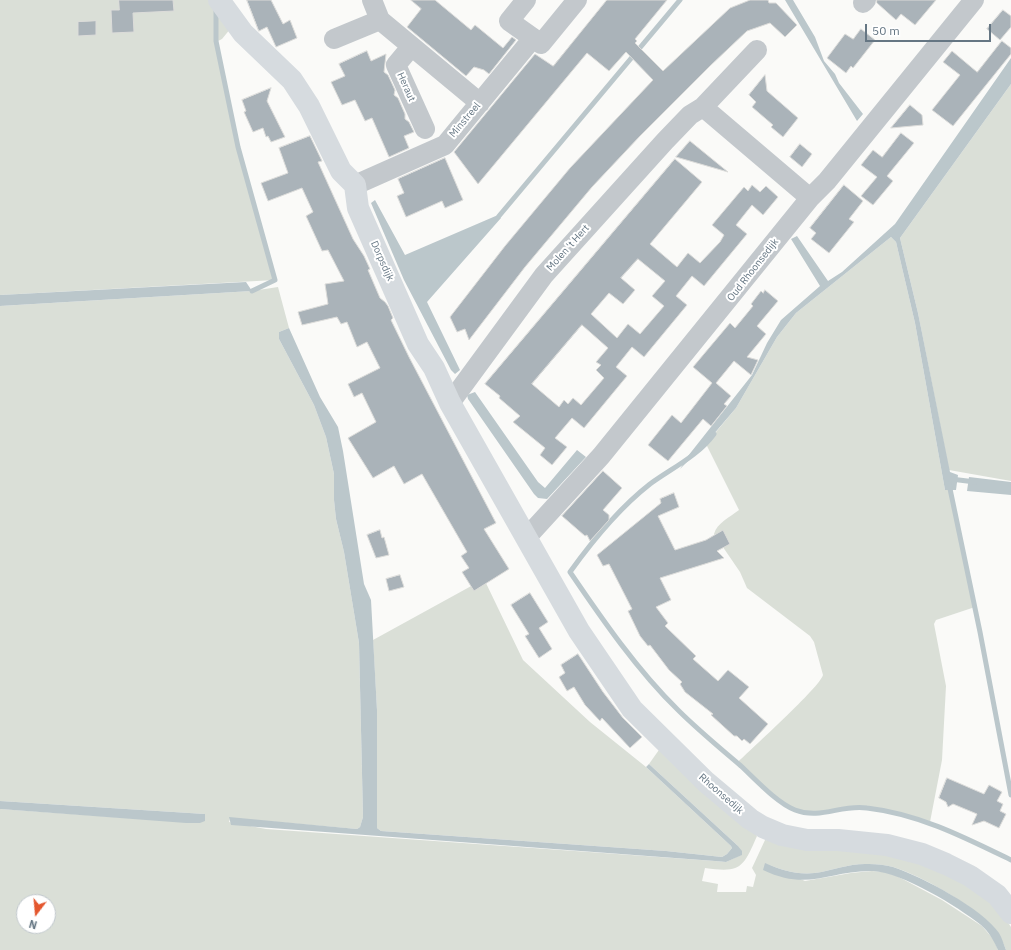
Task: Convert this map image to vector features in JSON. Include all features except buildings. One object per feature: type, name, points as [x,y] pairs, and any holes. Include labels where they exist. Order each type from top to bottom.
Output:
[{"type":"street","points":[[219,0],[243,33],[292,80],[309,106],[341,170],[355,185]]},
{"type":"street","points":[[372,0],[380,20],[480,103]]},
{"type":"street","points":[[526,0],[509,21],[541,44],[577,0]]},
{"type":"street","name":"Oud Rhoonsedijk","points":[[528,538],[606,450],[810,198],[827,181],[974,0]]},
{"type":"street","points":[[334,39],[380,20]]},
{"type":"street","name":"Minstreel","points":[[355,185],[445,145],[533,38]]},
{"type":"street","name":"Heraut","points":[[411,47],[396,65],[425,129]]},
{"type":"street","name":"Molen 't Hert","points":[[450,403],[544,274],[665,141],[690,115],[703,107],[757,50]]},
{"type":"street","points":[[703,107],[810,198]]},
{"type":"street","name":"Dorpsdijk","points":[[355,185],[358,208],[418,344],[434,368],[450,403],[528,538]]},
{"type":"street","name":"Rhoonsedijk","points":[[528,538],[579,631],[632,709],[706,782],[750,819],[763,827],[782,835],[807,840],[838,840],[887,846],[922,854],[970,876],[997,895],[1011,913]]},
{"type":"shaded area","points":[[0,0],[212,0],[231,28],[222,39],[216,42],[238,147],[275,280],[0,295]]},
{"type":"shaded area","points":[[785,0],[793,0],[815,37],[824,61],[863,114],[857,121]]},
{"type":"shaded area","points":[[1011,58],[1011,84],[900,238],[918,313],[950,472],[958,475],[956,490],[945,490],[915,323],[896,242],[891,237],[796,313],[777,337],[736,408],[707,442],[680,469],[685,461],[688,460],[688,456],[752,375],[767,343],[781,320],[820,286],[791,239],[797,236],[828,281],[842,272],[895,224]]},
{"type":"shaded area","points":[[1011,84],[1011,481],[949,470],[918,313],[900,238]]},
{"type":"shaded area","points":[[375,200],[405,255],[498,215],[501,218],[427,302],[460,370],[455,374],[451,370],[404,280],[371,203]]},
{"type":"shaded area","points":[[891,237],[896,242],[915,323],[945,490],[952,490],[975,607],[936,620],[934,624],[946,686],[942,760],[930,822],[889,811],[864,807],[820,814],[803,813],[794,810],[779,801],[737,763],[810,692],[823,675],[814,642],[810,636],[747,588],[740,572],[714,534],[721,523],[739,510],[706,444],[736,408],[777,337],[796,313]]},
{"type":"shaded area","points":[[246,282],[252,291],[0,306],[0,295]]},
{"type":"shaded area","points":[[278,287],[289,328],[279,332],[279,339],[314,405],[326,437],[334,474],[336,519],[344,552],[359,643],[363,817],[360,827],[357,829],[230,818],[229,822],[266,829],[726,862],[741,855],[737,845],[649,764],[661,747],[757,836],[744,862],[739,866],[734,869],[726,870],[705,868],[702,881],[718,884],[717,892],[746,892],[747,886],[753,887],[756,875],[752,868],[765,840],[838,845],[933,863],[995,903],[1011,927],[1011,950],[1006,950],[1000,937],[975,911],[923,879],[893,867],[878,864],[862,864],[815,873],[795,873],[765,863],[805,881],[872,871],[884,872],[897,876],[942,900],[982,926],[994,940],[998,950],[0,950],[0,809],[200,823],[205,814],[0,801],[0,306],[252,291]]},
{"type":"shaded area","points":[[289,328],[320,397],[338,427],[364,584],[371,600],[377,710],[377,828],[381,831],[666,851],[722,857],[727,854],[732,848],[731,846],[646,767],[649,764],[737,845],[742,851],[742,855],[726,862],[231,825],[229,817],[357,829],[360,827],[363,817],[359,643],[344,552],[336,519],[334,474],[326,437],[314,405],[279,339],[279,332]]},
{"type":"shaded area","points":[[475,392],[538,482],[545,488],[577,450],[586,457],[547,499],[538,498],[534,494],[468,399],[467,395]]},
{"type":"shaded area","points":[[969,477],[1011,482],[1011,495],[967,491]]},
{"type":"shaded area","points":[[484,579],[523,660],[590,722],[646,767],[731,846],[732,848],[727,854],[722,857],[666,851],[381,831],[377,828],[377,710],[373,640]]},
{"type":"shaded area","points":[[0,801],[205,814],[205,821],[200,823],[186,823],[0,809]]},
{"type":"shaded area","points":[[765,863],[795,873],[815,873],[862,864],[878,864],[905,871],[950,894],[980,914],[999,933],[1006,950],[998,950],[984,928],[971,917],[944,900],[899,878],[873,871],[806,880],[793,879],[763,870]]},
{"type":"waterway","points":[[499,216],[680,0]]},
{"type":"waterway","points":[[216,8],[216,41],[238,147],[275,280],[252,291]]},
{"type":"waterway","points":[[714,434],[708,442],[693,455],[650,484],[627,504],[597,537],[570,572],[595,608],[634,661],[663,695],[693,725],[741,766],[767,791],[788,807],[804,813],[822,813],[858,807],[905,815],[958,835],[1011,860]]},
{"type":"waterway","points":[[951,479],[975,482]]},
{"type":"waterway","points":[[949,484],[980,632],[1011,795]]}]
